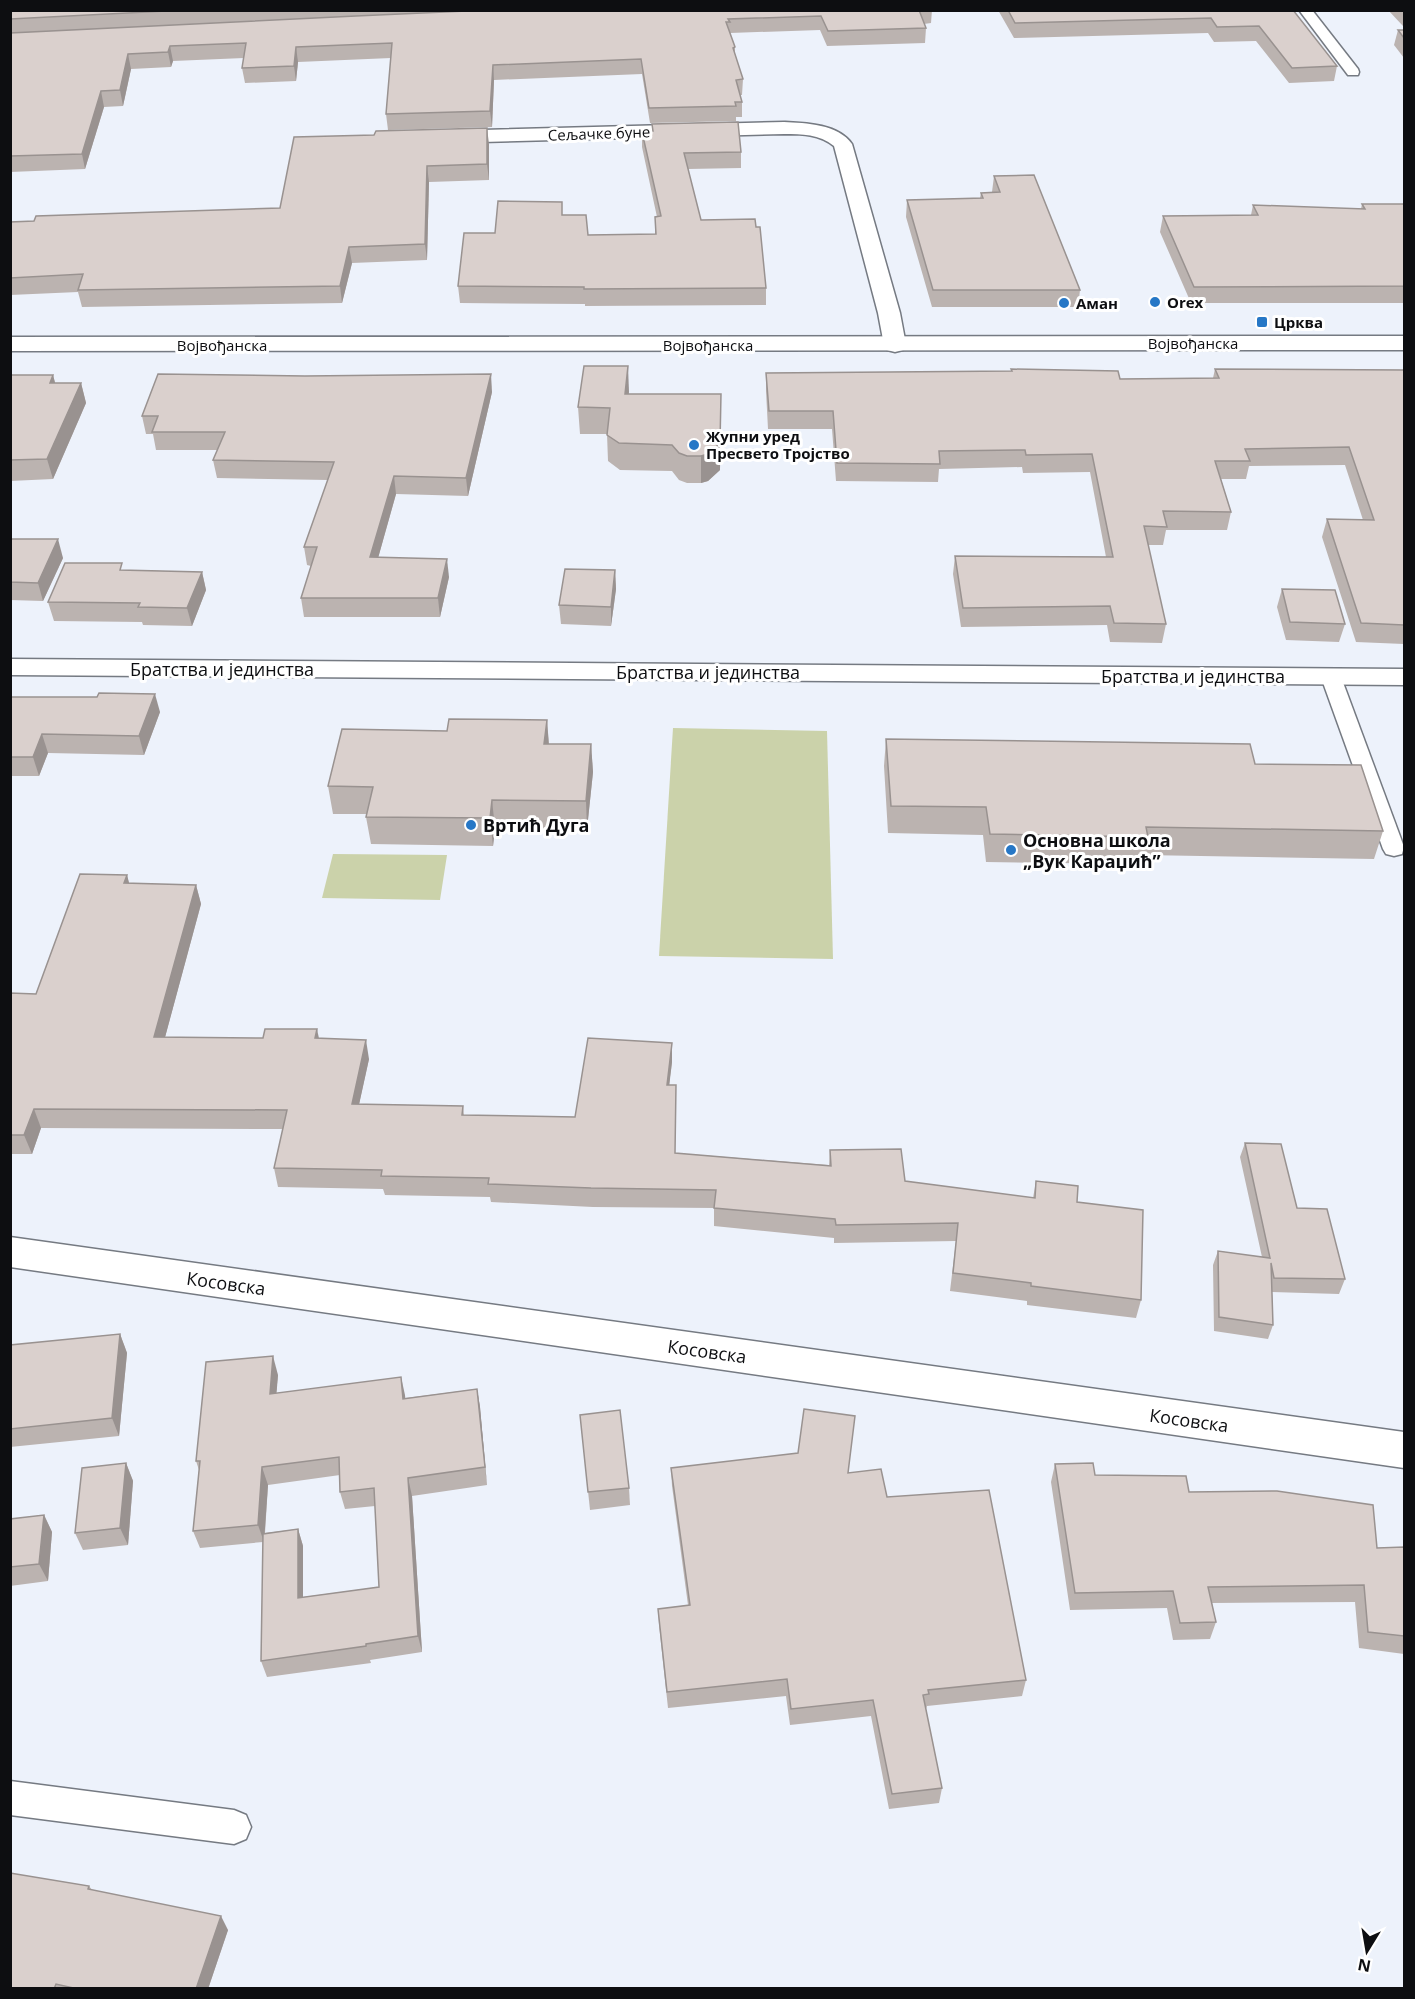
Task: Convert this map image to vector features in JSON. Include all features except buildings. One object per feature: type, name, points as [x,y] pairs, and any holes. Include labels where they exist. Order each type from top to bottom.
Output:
[{"type":"street","name":"Сељачке буне","points":[[429,138],[784,128],[825,132],[843,144],[896,345]]},
{"type":"street","name":"Војвођанска","points":[[10,344],[1404,343]]},
{"type":"street","name":"Братства и јединства","points":[[10,667],[1404,677]]},
{"type":"street","name":"Косовска","points":[[10,1252],[1404,1450]]},
{"type":"lane","points":[[1305,10],[1353,72]]},
{"type":"lane","points":[[1331,677],[1394,849]]},
{"type":"lane","points":[[10,1798],[234,1827]]},
{"type":"green space","points":[[673,728],[827,731],[833,959],[659,956]]},
{"type":"green space","points":[[333,854],[447,855],[440,900],[322,898]]},
{"type":"place","name":"Orex","points":[[1155,302]]},
{"type":"place","name":"Аман","points":[[1064,303]]},
{"type":"place","name":"Црква","points":[[1262,322]]},
{"type":"place","name":"Жупни уред Пресвето Тројство","points":[[694,445]]},
{"type":"place","name":"Вртић Дуга","points":[[471,825]]},
{"type":"place","name":"Основна школа „Вук Караџић”","points":[[1011,850]]}]
